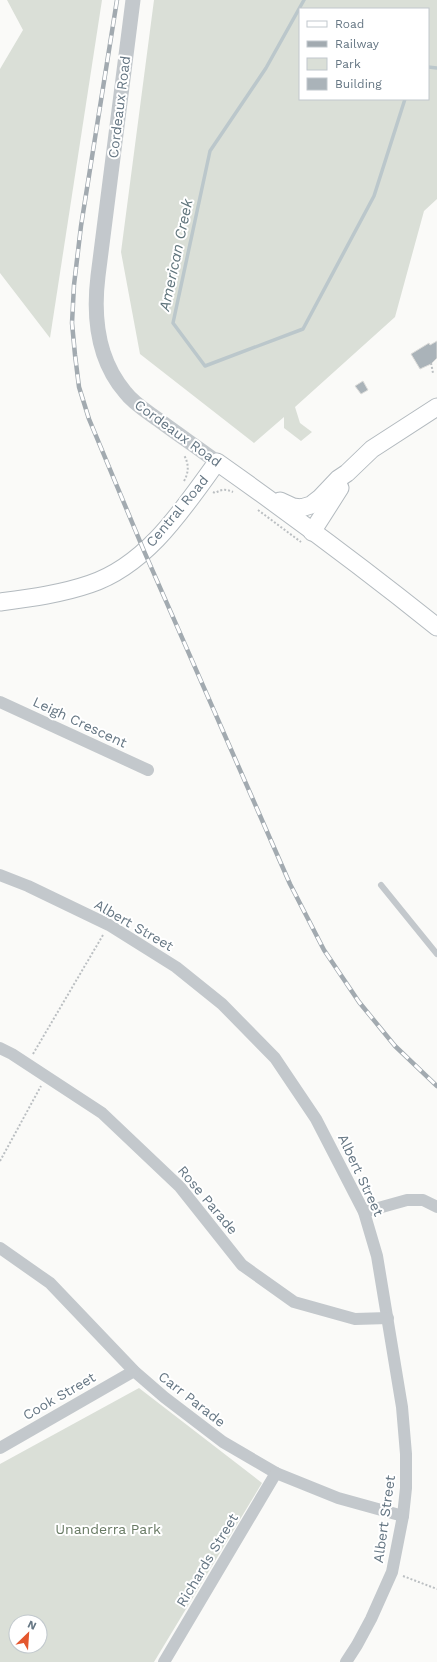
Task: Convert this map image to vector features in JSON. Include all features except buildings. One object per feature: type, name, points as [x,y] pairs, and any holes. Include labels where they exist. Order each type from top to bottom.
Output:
[{"type":"main road","points":[[246,483],[258,486],[293,507],[301,508],[311,505],[320,498],[338,479],[347,473],[358,461],[386,439],[437,407]]},
{"type":"main road","name":"Cordeaux Road","points":[[217,462],[437,627]]},
{"type":"main road","name":"Central Road","points":[[0,602],[62,591],[91,584],[105,578],[133,561],[162,534],[217,462]]},
{"type":"main road","points":[[312,532],[343,485],[347,473]]},
{"type":"street","name":"Cordeaux Road","points":[[134,0],[96,291],[96,326],[106,358],[125,393],[138,405],[217,462]]},
{"type":"street","name":"Leigh Crescent","points":[[0,702],[148,770]]},
{"type":"street","name":"Albert Street","points":[[0,875],[28,886],[109,925],[176,967],[216,999],[275,1058],[316,1119],[364,1212],[377,1256],[402,1407],[406,1454],[406,1488],[403,1516],[392,1572],[358,1645],[346,1662]]},
{"type":"street","name":"Rose Parade","points":[[0,1048],[47,1076],[102,1113],[180,1187],[242,1265],[294,1302],[355,1319],[388,1318]]},
{"type":"street","points":[[364,1212],[407,1200],[423,1200],[437,1207]]},
{"type":"street","name":"Carr Parade","points":[[0,1248],[50,1283],[134,1371],[164,1397],[223,1442],[276,1473],[338,1498],[403,1516]]},
{"type":"street","name":"Cook Street","points":[[0,1448],[134,1371]]},
{"type":"street","name":"Richards Street","points":[[164,1662],[276,1473]]},
{"type":"lane","points":[[380,885],[437,954]]},
{"type":"path","points":[[431,363],[433,373]]},
{"type":"path","points":[[182,485],[188,474]]},
{"type":"path","points":[[27,1064],[109,925]]},
{"type":"path","points":[[0,1161],[47,1076]]},
{"type":"path","points":[[392,1572],[437,1589]]},
{"type":"green space","points":[[7,0],[102,0],[50,338],[0,273],[0,69],[23,30]]},
{"type":"green space","points":[[154,0],[437,0],[437,199],[424,211],[395,317],[295,407],[300,423],[312,432],[301,441],[284,428],[284,417],[254,443],[140,354],[121,252]]},
{"type":"green space","name":"Unanderra Park","points":[[139,1388],[262,1483],[154,1662],[0,1662],[0,1464]]},
{"type":"waterway","name":"American Creek","points":[[300,8],[304,0]]},
{"type":"waterway","name":"American Creek","points":[[299,9],[266,68],[210,151],[173,323],[205,366],[303,329],[374,196],[405,100]]},
{"type":"waterway","name":"American Creek","points":[[429,67],[437,68]]},
{"type":"railway","points":[[117,0],[81,226],[74,285],[72,323],[79,387],[89,419],[144,551],[290,884],[324,950],[359,1002],[395,1046],[437,1086]]}]
